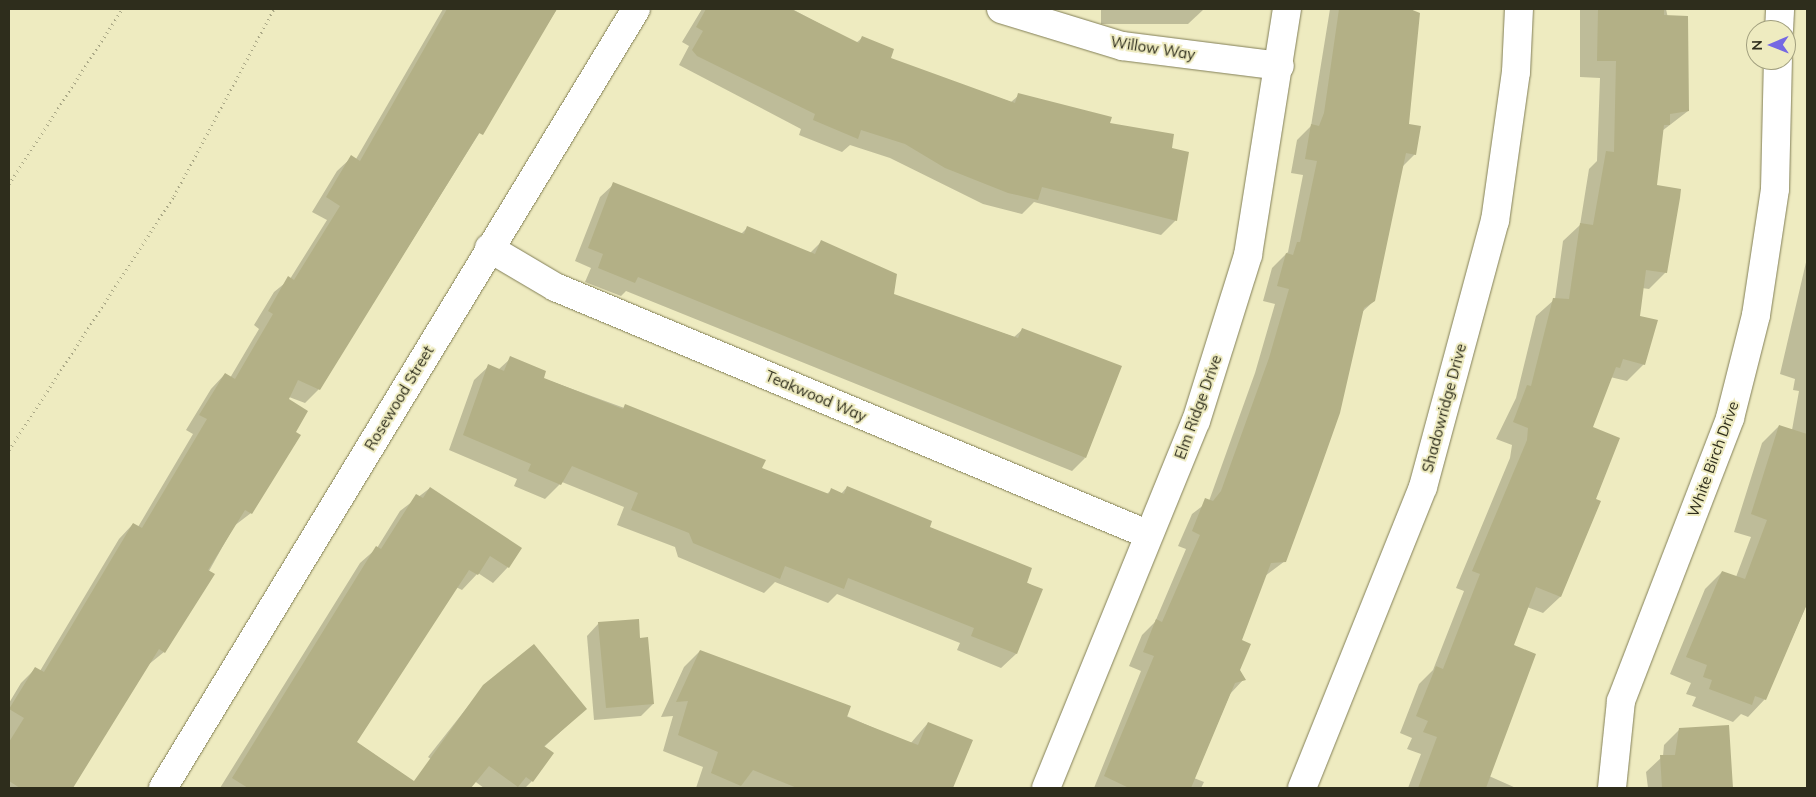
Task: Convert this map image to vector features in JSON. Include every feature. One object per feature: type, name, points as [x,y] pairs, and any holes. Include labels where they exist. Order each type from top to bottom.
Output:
[{"type":"street","name":"Rosewood Street","points":[[162,788],[636,9]]},
{"type":"street","name":"Willow Way","points":[[1001,9],[1122,46],[1280,66]]},
{"type":"street","name":"Elm Ridge Drive","points":[[1046,788],[1147,534],[1196,421],[1248,255],[1280,66],[1287,9]]},
{"type":"street","name":"Shadowridge Drive","points":[[1302,788],[1423,487],[1495,221],[1516,72],[1519,9]]},
{"type":"street","name":"White Birch Drive","points":[[1612,788],[1621,701],[1730,418],[1756,315],[1775,189],[1778,70]]},
{"type":"street","name":"Teakwood Way","points":[[490,248],[555,287],[1147,534]]},
{"type":"path","points":[[9,184],[122,9]]},
{"type":"path","points":[[9,450],[174,196],[274,9]]},
{"type":"building","points":[[447,9],[557,9],[483,135],[479,133],[320,390],[298,380],[289,399],[308,411],[296,432],[301,435],[252,514],[245,510],[208,570],[215,574],[165,653],[159,649],[73,788],[20,788],[9,781],[9,742],[24,718],[9,709],[35,667],[44,672],[133,523],[142,528],[207,419],[199,415],[225,373],[235,379],[273,314],[268,311],[288,276],[294,280],[340,206],[326,197],[351,155],[360,161]]},
{"type":"building","points":[[706,9],[791,9],[859,43],[862,36],[894,49],[891,58],[1015,103],[1018,93],[1112,117],[1110,123],[1174,134],[1172,148],[1189,152],[1177,221],[1042,187],[1038,200],[1008,193],[945,168],[905,144],[861,130],[858,139],[813,120],[815,114],[697,56],[692,50],[703,31],[696,27]]},
{"type":"building","points":[[1339,9],[1410,9],[1420,13],[1409,124],[1421,126],[1416,155],[1406,153],[1375,301],[1364,308],[1340,413],[1317,478],[1286,562],[1271,563],[1242,640],[1251,644],[1240,670],[1246,680],[1235,683],[1191,788],[1129,788],[1104,776],[1154,656],[1143,652],[1156,619],[1162,622],[1200,535],[1192,531],[1205,498],[1213,501],[1221,491],[1269,358],[1289,289],[1277,286],[1286,253],[1293,255],[1297,242],[1300,242],[1317,161],[1305,159],[1311,124],[1319,126],[1324,113]]},
{"type":"building","points":[[1598,9],[1664,9],[1664,15],[1688,16],[1689,111],[1670,114],[1670,125],[1664,125],[1657,185],[1681,189],[1680,198],[1667,273],[1646,270],[1640,316],[1658,320],[1645,365],[1623,359],[1620,368],[1616,367],[1593,427],[1620,438],[1596,499],[1601,501],[1561,597],[1536,587],[1514,645],[1536,654],[1486,788],[1418,788],[1437,737],[1423,732],[1428,721],[1416,716],[1436,666],[1443,669],[1480,574],[1472,571],[1527,440],[1528,428],[1513,422],[1527,385],[1531,386],[1553,298],[1569,299],[1580,223],[1593,225],[1606,151],[1614,152],[1616,61],[1597,61]]},
{"type":"building","points":[[613,182],[744,234],[747,226],[815,254],[821,240],[897,274],[894,294],[1018,338],[1022,328],[1122,366],[1086,458],[638,277],[635,283],[598,268],[603,254],[588,248]]},
{"type":"building","points":[[510,356],[546,371],[544,378],[623,409],[625,404],[766,460],[762,468],[829,494],[831,488],[844,494],[847,486],[932,521],[930,527],[1032,568],[1027,583],[1043,589],[1017,654],[971,636],[974,628],[848,578],[844,589],[785,566],[780,579],[693,543],[689,533],[631,510],[638,493],[572,466],[561,485],[528,471],[531,464],[463,435],[488,364],[504,371]]},
{"type":"building","points":[[1779,425],[1807,434],[1807,604],[1766,700],[1755,696],[1752,705],[1709,689],[1712,680],[1703,677],[1707,665],[1686,657],[1722,571],[1745,579],[1767,520],[1751,514]]},
{"type":"building","points":[[430,487],[522,548],[509,568],[490,556],[478,575],[469,570],[357,742],[414,781],[483,685],[534,644],[587,709],[544,746],[554,753],[533,782],[526,777],[518,787],[489,766],[471,788],[248,788],[232,778],[376,546],[381,549],[416,494],[423,498]]},
{"type":"building","points":[[639,619],[640,638],[648,637],[654,704],[606,708],[598,622]]},
{"type":"building","points":[[700,650],[851,706],[847,717],[918,745],[928,722],[973,740],[953,788],[797,788],[753,770],[741,786],[711,773],[718,752],[678,735],[688,701],[676,702]]},
{"type":"building","points":[[1729,725],[1733,788],[1662,788],[1660,755],[1675,755],[1679,728]]}]
